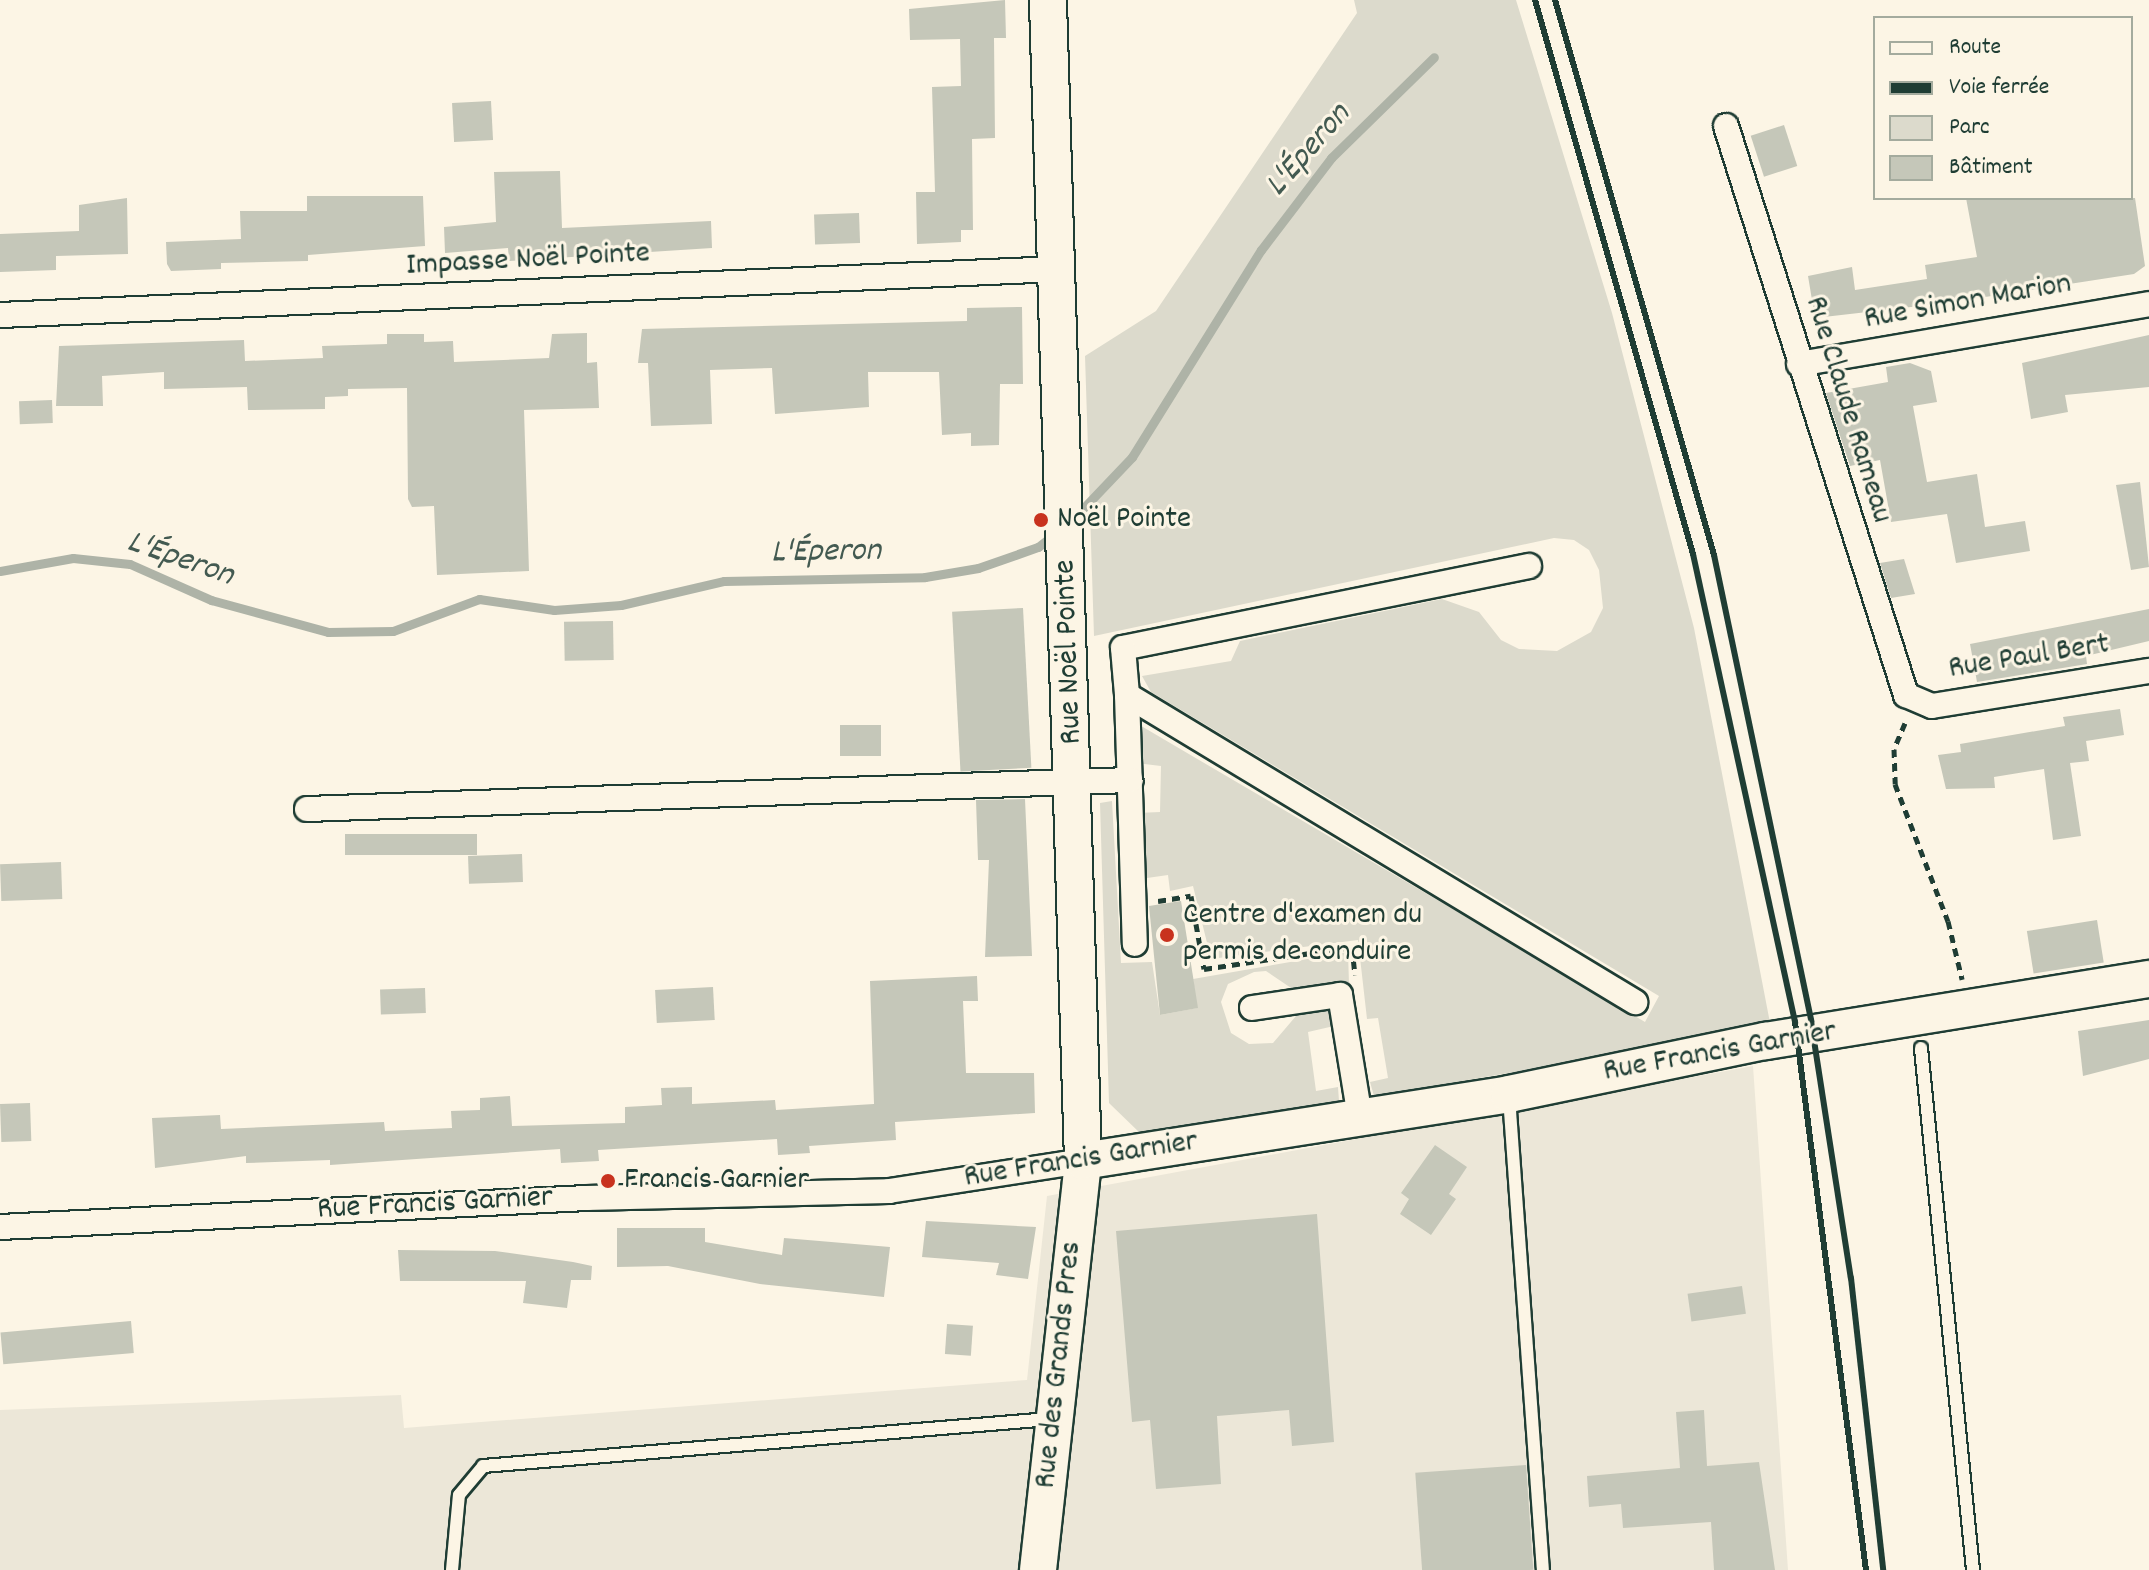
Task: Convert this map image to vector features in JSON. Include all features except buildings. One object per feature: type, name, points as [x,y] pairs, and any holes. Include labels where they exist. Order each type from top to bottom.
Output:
[{"type":"street","name":"Rue Noël Pointe","points":[[1048,0],[1066,509],[1083,1161]]},
{"type":"street","name":"Rue Claude Rameau","points":[[1726,126],[1902,689],[1919,704]]},
{"type":"street","name":"Impasse Noël Pointe","points":[[0,315],[1058,269]]},
{"type":"street","name":"Rue Simon Marion","points":[[1799,364],[2149,304]]},
{"type":"street","points":[[1135,944],[1123,648],[1529,566]]},
{"type":"street","name":"Rue Paul Bert","points":[[1919,704],[2149,671]]},
{"type":"street","points":[[1127,695],[1635,1002]]},
{"type":"street","points":[[307,809],[1130,780]]},
{"type":"street","name":"Rue Francis Garnier","points":[[0,1227],[586,1198],[889,1191],[1509,1094],[1966,1007],[2149,979]]},
{"type":"street","points":[[1252,1008],[1340,995],[1360,1117]]},
{"type":"street","name":"Rue des Grands Pres","points":[[1038,1570],[1083,1161]]},
{"type":"lane","points":[[1921,1048],[1973,1570]]},
{"type":"lane","points":[[1509,1094],[1543,1570]]},
{"type":"lane","points":[[452,1570],[459,1495],[483,1466],[1053,1419]]},
{"type":"path","points":[[1919,704],[1894,749],[1895,784],[1948,921],[1966,1007]]},
{"type":"path","points":[[1134,906],[1191,896],[1204,969],[1352,947],[1357,991]]},
{"type":"shaded area","points":[[1753,1066],[1788,1570],[0,1570],[0,1410],[401,1395],[404,1428],[1027,1380],[1047,1196]]},
{"type":"green space","points":[[1354,0],[1516,0],[1612,313],[1694,628],[1771,1028],[1374,1096],[1370,1082],[1388,1078],[1378,1018],[1367,1019],[1358,940],[1211,959],[1193,886],[1170,891],[1168,875],[1140,879],[1137,813],[1160,812],[1161,766],[1136,763],[1131,720],[1645,1022],[1659,996],[1151,692],[1142,676],[1231,661],[1240,641],[1442,599],[1479,612],[1501,640],[1519,649],[1557,651],[1591,632],[1603,608],[1599,570],[1589,550],[1574,540],[1554,538],[1094,636],[1085,356],[1156,311],[1357,13]]},
{"type":"green space","points":[[1112,801],[1121,963],[1152,962],[1160,1015],[1197,1008],[1193,979],[1348,952],[1349,984],[1297,992],[1266,971],[1254,972],[1228,984],[1221,1002],[1231,1033],[1249,1044],[1273,1043],[1296,1016],[1330,1008],[1334,1026],[1308,1032],[1316,1091],[1338,1087],[1339,1101],[1142,1135],[1109,1103],[1100,803]]},
{"type":"waterway","name":"L'Éperon","points":[[1074,518],[1132,457],[1261,250],[1331,158],[1434,57]]},
{"type":"waterway","name":"L'Éperon","points":[[0,571],[73,558],[130,564],[211,600],[328,632],[393,631],[479,599],[554,610],[621,605],[724,581],[925,577],[978,568],[1038,547],[1056,533]]},
{"type":"railway","points":[[1535,0],[1693,554],[1795,1022],[1866,1570]]},
{"type":"railway","points":[[1555,0],[1714,555],[1811,1021],[1851,1278],[1883,1570]]},
{"type":"place","name":"Noël Pointe","points":[[1041,520]]},
{"type":"place","name":"Centre d'examen du permis de conduire","points":[[1167,935]]},
{"type":"place","name":"Francis Garnier","points":[[608,1181]]}]
